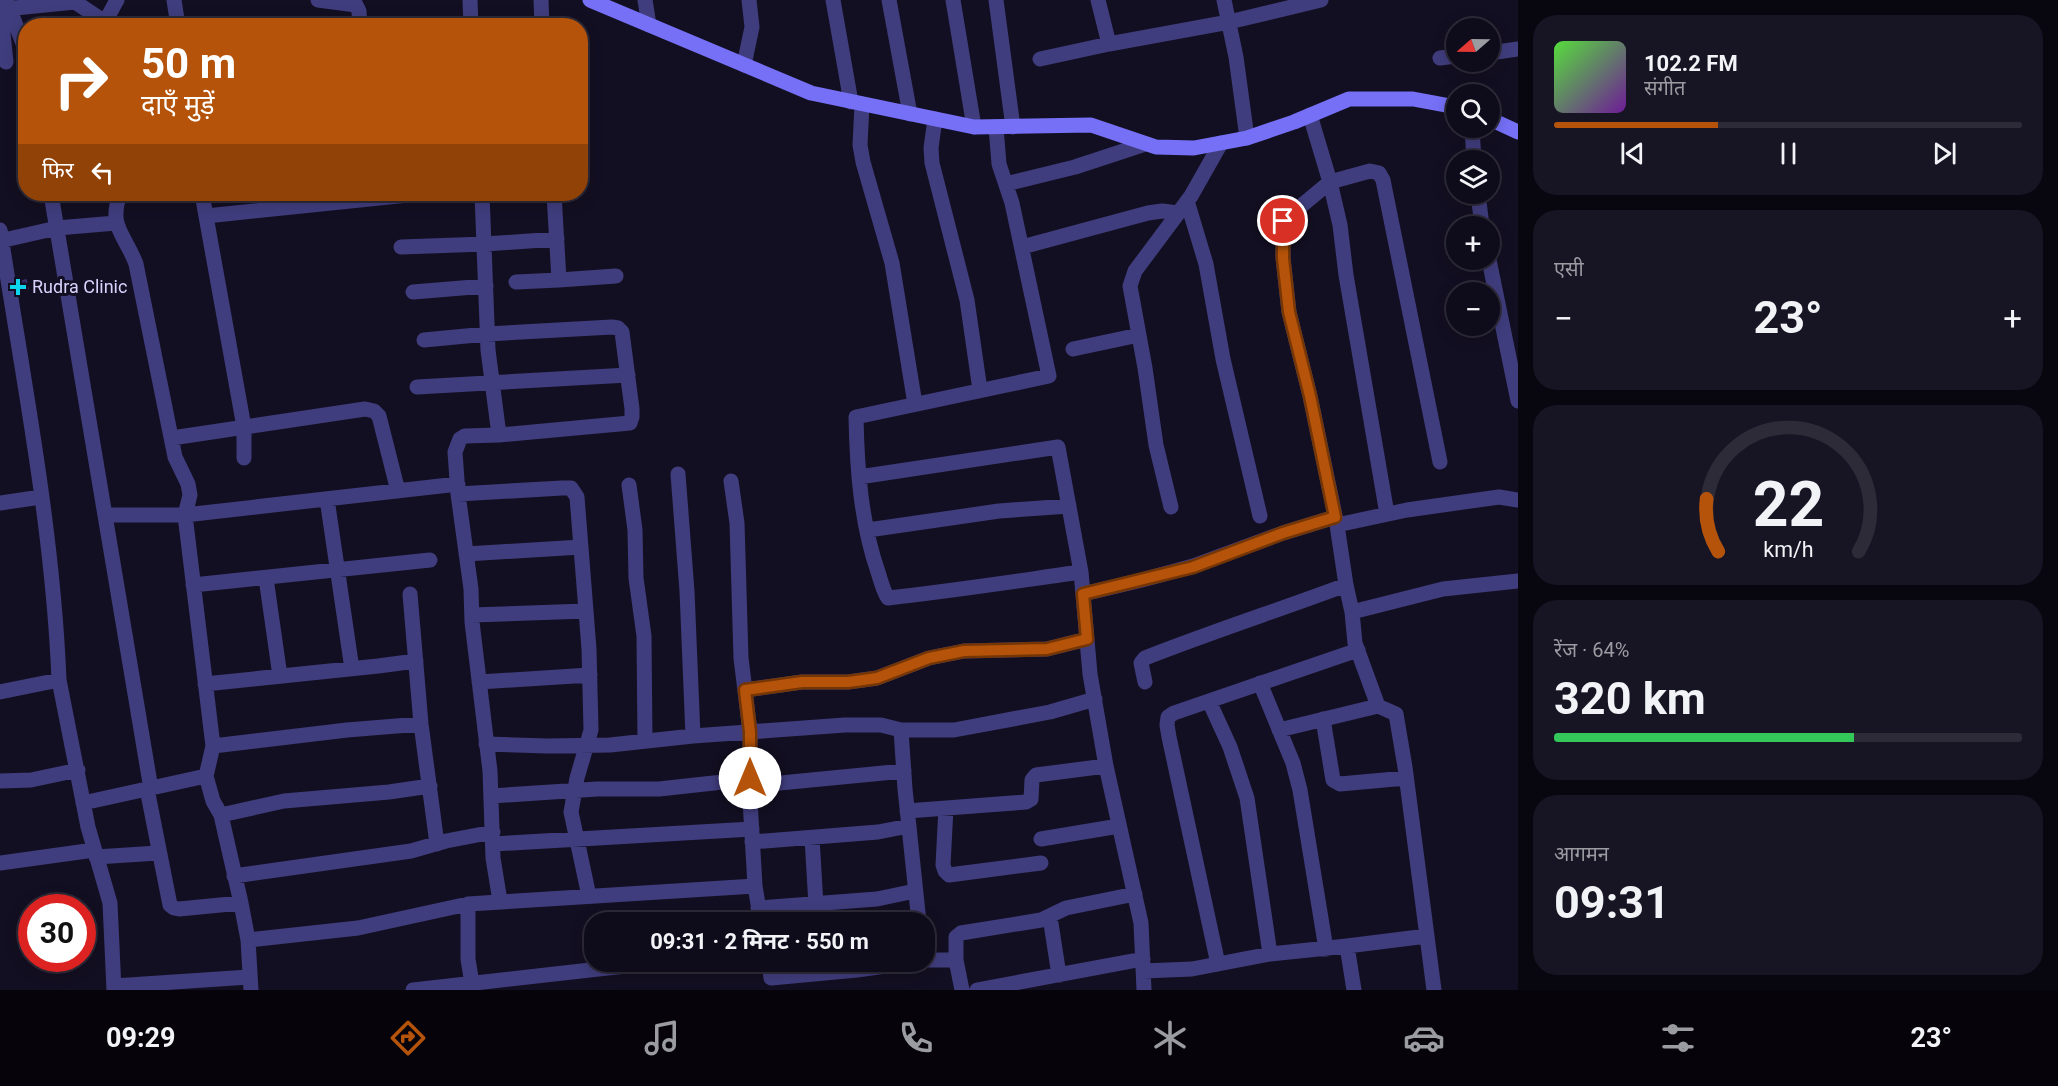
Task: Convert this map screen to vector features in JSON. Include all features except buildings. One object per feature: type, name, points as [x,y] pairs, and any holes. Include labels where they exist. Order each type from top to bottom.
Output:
[{"type":"street","points":[[108,18],[117,0]]},
{"type":"street","points":[[174,0],[177,18]]},
{"type":"street","points":[[318,0],[356,5],[359,18]]},
{"type":"street","points":[[470,0],[471,18]]},
{"type":"street","points":[[541,0],[542,18]]},
{"type":"street","points":[[590,0],[811,93],[974,127],[1091,125],[1156,147],[1194,148],[1247,138],[1349,99],[1413,99],[1446,105]]},
{"type":"street","points":[[645,0],[649,25]]},
{"type":"street","points":[[744,65],[752,27],[749,0]]},
{"type":"street","points":[[833,0],[857,103],[863,162],[891,263],[915,404]]},
{"type":"street","points":[[890,0],[909,114]]},
{"type":"street","points":[[953,0],[974,127]]},
{"type":"street","points":[[996,0],[1013,127]]},
{"type":"street","points":[[1098,0],[1109,44]]},
{"type":"street","points":[[1224,0],[1247,138]]},
{"type":"street","points":[[1040,58],[1229,22],[1321,0]]},
{"type":"street","points":[[8,5],[15,8],[75,1],[97,18]]},
{"type":"street","points":[[8,5],[18,31]]},
{"type":"street","points":[[3,67],[1,14],[8,5]]},
{"type":"street","points":[[1500,52],[1518,49]]},
{"type":"street","points":[[3,67],[18,55]]},
{"type":"street","points":[[1440,58],[1446,57]]},
{"type":"street","points":[[1310,115],[1340,225],[1346,275],[1387,514]]},
{"type":"street","points":[[935,119],[931,148],[932,163],[967,300],[980,390]]},
{"type":"street","points":[[1500,124],[1518,132]]},
{"type":"street","points":[[996,127],[999,164],[1022,247],[1048,376],[856,417],[859,477],[868,530],[874,560],[888,598],[1081,572]]},
{"type":"street","points":[[1171,507],[1156,445],[1130,286],[1135,271],[1183,207],[1221,143]]},
{"type":"street","points":[[1006,184],[1075,167],[1145,144]]},
{"type":"street","points":[[1378,706],[1358,650],[1336,521],[1310,396],[1289,312],[1283,249],[1283,221],[1330,182],[1370,171],[1379,173],[1383,180],[1440,462]]},
{"type":"street","points":[[52,201],[105,515],[158,853],[168,900],[174,908],[241,903]]},
{"type":"street","points":[[116,223],[57,228],[1,237],[41,497],[57,624],[59,680],[83,803],[110,903],[114,988],[250,983],[248,940],[241,903],[220,815],[213,801],[206,776],[213,746],[184,515],[190,495],[188,484],[176,457],[136,264],[116,223],[117,201]]},
{"type":"street","points":[[203,201],[244,427],[244,458]]},
{"type":"street","points":[[206,216],[351,201]]},
{"type":"street","points":[[482,201],[487,334],[499,435]]},
{"type":"street","points":[[554,201],[559,280]]},
{"type":"street","points":[[1022,247],[1148,213],[1183,207]]},
{"type":"street","points":[[1183,207],[1206,264],[1223,359],[1260,516]]},
{"type":"street","points":[[401,247],[557,239]]},
{"type":"street","points":[[1491,270],[1518,401]]},
{"type":"street","points":[[516,282],[616,276]]},
{"type":"street","points":[[413,292],[486,286]]},
{"type":"street","points":[[424,340],[487,334],[618,328],[622,332],[628,375],[632,417],[630,423],[465,436],[460,439],[455,452],[491,796],[493,858],[500,901]]},
{"type":"street","points":[[1073,349],[1139,335]]},
{"type":"street","points":[[417,387],[628,375]]},
{"type":"street","points":[[172,438],[365,409],[374,411],[382,423],[398,491]]},
{"type":"street","points":[[859,477],[1058,447],[1081,572],[1087,639],[1106,766],[1141,923],[1144,990]]},
{"type":"street","points":[[678,474],[687,591],[693,736]]},
{"type":"street","points":[[731,481],[737,523],[741,658],[750,732],[752,836],[759,912]]},
{"type":"street","points":[[629,485],[635,530],[636,578],[644,636],[645,741]]},
{"type":"street","points":[[105,515],[184,515],[398,491],[570,488],[577,497],[590,675],[591,730],[574,791],[571,812],[589,896]]},
{"type":"street","points":[[0,503],[41,497]]},
{"type":"street","points":[[1083,594],[1193,567],[1283,533],[1336,521],[1499,497],[1518,500]]},
{"type":"street","points":[[327,499],[352,669]]},
{"type":"street","points":[[868,530],[988,513],[1070,506]]},
{"type":"street","points":[[466,554],[581,547]]},
{"type":"street","points":[[193,585],[430,560]]},
{"type":"street","points":[[266,578],[280,676]]},
{"type":"street","points":[[1352,612],[1443,589],[1518,581]]},
{"type":"street","points":[[1145,682],[1141,663],[1145,658],[1200,636],[1252,620],[1346,585]]},
{"type":"street","points":[[410,594],[421,724],[437,844]]},
{"type":"street","points":[[472,615],[586,611]]},
{"type":"street","points":[[745,690],[802,682],[848,682],[877,678],[929,658],[964,651],[1047,649],[1087,639]]},
{"type":"street","points":[[1218,964],[1167,725],[1168,717],[1358,650]]},
{"type":"street","points":[[205,684],[417,661]]},
{"type":"street","points":[[479,682],[590,675]]},
{"type":"street","points":[[0,692],[59,680]]},
{"type":"street","points":[[1260,683],[1293,763],[1300,790],[1326,949]]},
{"type":"street","points":[[486,744],[586,745],[845,725],[881,725],[901,730],[954,730],[1050,711],[1095,699]]},
{"type":"street","points":[[1209,701],[1230,747],[1247,798],[1270,954]]},
{"type":"street","points":[[1279,730],[1378,706],[1396,714],[1434,990]]},
{"type":"street","points":[[1323,719],[1333,780],[1340,784],[1406,778]]},
{"type":"street","points":[[213,746],[346,730],[421,724]]},
{"type":"street","points":[[901,730],[918,912]]},
{"type":"street","points":[[234,876],[411,851],[437,844],[493,838],[752,836],[812,838],[878,832],[908,818],[945,808],[1026,802],[1031,798],[1032,780],[1036,775],[1106,766]]},
{"type":"street","points":[[0,781],[32,780],[78,770]]},
{"type":"street","points":[[491,796],[659,789],[904,771]]},
{"type":"street","points":[[83,803],[206,776]]},
{"type":"street","points":[[220,815],[284,801],[430,786]]},
{"type":"street","points":[[945,808],[943,865],[945,871],[950,875],[1041,863]]},
{"type":"street","points":[[1041,839],[1119,826]]},
{"type":"street","points":[[812,838],[816,905]]},
{"type":"street","points":[[0,863],[95,853],[158,853]]},
{"type":"street","points":[[248,940],[358,928],[468,904],[755,886]]},
{"type":"street","points":[[776,912],[816,905],[877,899],[915,891]]},
{"type":"street","points":[[962,990],[954,946],[956,938],[961,933],[1041,920],[1066,908],[1135,894]]},
{"type":"street","points":[[468,904],[468,959],[472,987]]},
{"type":"street","points":[[1050,917],[1059,975]]},
{"type":"street","points":[[976,990],[1059,975],[1143,965],[1192,969],[1270,954],[1427,936]]},
{"type":"street","points":[[1347,946],[1354,990]]},
{"type":"street","points":[[935,960],[956,960]]},
{"type":"street","points":[[413,990],[472,987],[586,972]]},
{"type":"street","points":[[771,984],[803,973],[821,972]]},
{"type":"place","name":"Rudra Clinic","points":[[18,287]]},
{"type":"route","points":[[750,778],[750,732],[745,690],[802,682],[848,682],[877,678],[929,658],[964,651],[1047,649],[1087,639],[1083,594],[1193,567],[1283,533],[1335,517],[1310,396],[1289,312],[1283,258],[1283,221]]}]
